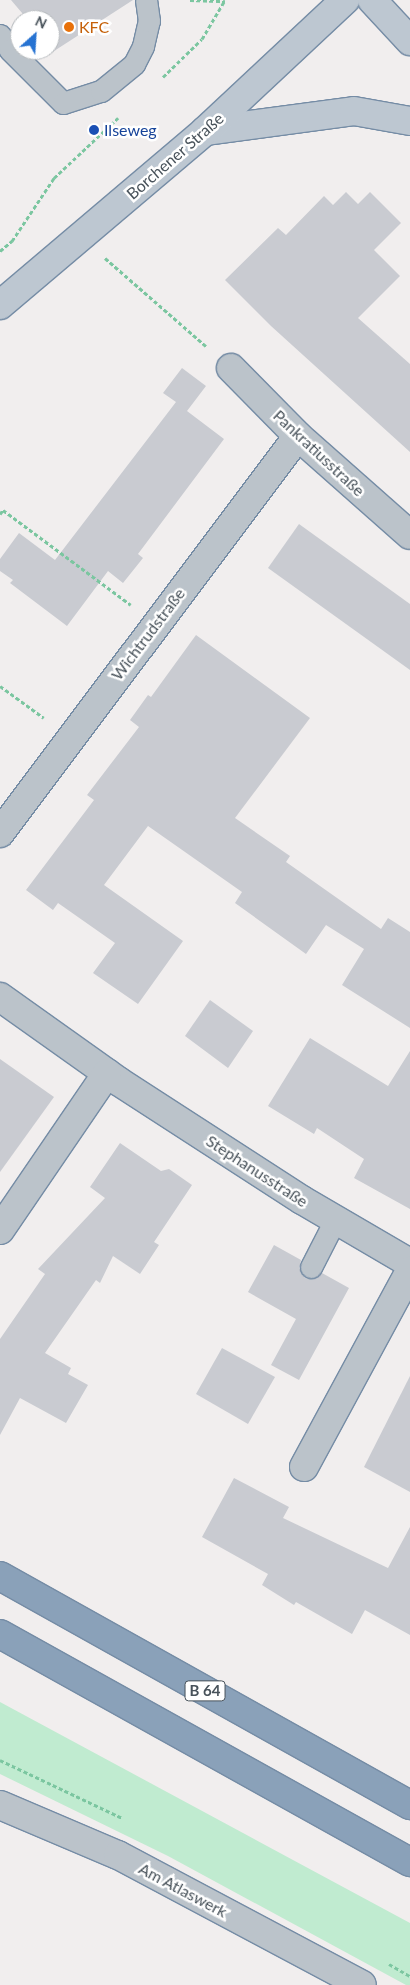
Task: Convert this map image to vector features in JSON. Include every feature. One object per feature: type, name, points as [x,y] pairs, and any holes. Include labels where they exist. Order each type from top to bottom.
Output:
[{"type":"highway","name":"B 64","points":[[0,1576],[410,1805]]},
{"type":"highway","points":[[0,1634],[410,1862]]},
{"type":"main road","name":"Borchener Straße","points":[[0,305],[82,238],[204,131],[345,0]]},
{"type":"main road","points":[[372,0],[410,41]]},
{"type":"main road","points":[[204,131],[354,111],[410,121]]},
{"type":"street","name":"Pankratiusstraße","points":[[231,368],[298,436],[410,535]]},
{"type":"street","name":"Wichtrudstraße","points":[[0,833],[298,436]]},
{"type":"street","name":"Stephanusstraße","points":[[0,997],[107,1073],[335,1220],[410,1263]]},
{"type":"street","points":[[0,1230],[107,1073]]},
{"type":"street","points":[[304,1467],[410,1271]]},
{"type":"street","name":"Am Atlaswerk","points":[[0,1805],[118,1855],[362,1985]]},
{"type":"lane","points":[[0,35],[10,50],[62,103],[101,91],[134,64],[144,46],[149,21],[146,0]]},
{"type":"lane","points":[[310,1267],[335,1220]]},
{"type":"path","points":[[190,0],[225,1]]},
{"type":"path","points":[[159,80],[202,38],[225,1]]},
{"type":"path","points":[[0,251],[12,241],[54,178],[125,112]]},
{"type":"path","points":[[82,238],[231,368]]},
{"type":"path","points":[[0,514],[3,510],[156,624]]},
{"type":"path","points":[[0,686],[70,738]]},
{"type":"path","points":[[0,1767],[5,1762]]},
{"type":"green space","points":[[0,1702],[410,1923],[410,1985],[406,1985],[168,1856],[0,1774]]},
{"type":"building","name":"KFC","points":[[11,0],[133,0],[60,47],[60,10],[20,10]]},
{"type":"building","points":[[346,192],[358,204],[370,192],[401,223],[374,250],[400,276],[358,318],[410,364],[410,452],[271,326],[225,280],[278,228],[286,235],[324,196],[333,205]]},
{"type":"building","points":[[182,368],[206,386],[187,411],[224,439],[138,554],[143,558],[123,583],[108,571],[67,626],[10,583],[13,580],[0,571],[0,559],[19,533],[55,560],[176,402],[163,393]]},
{"type":"building","points":[[299,524],[410,604],[410,670],[268,568]]},
{"type":"building","points":[[196,635],[310,718],[235,818],[290,856],[286,862],[381,929],[388,918],[410,932],[410,1028],[342,985],[364,949],[326,925],[306,954],[235,903],[242,892],[148,826],[104,885],[183,941],[138,1004],[93,973],[115,943],[58,903],[53,910],[26,890],[94,800],[87,795],[139,727],[130,720],[148,695],[151,697]]},
{"type":"building","points":[[210,1000],[253,1031],[228,1068],[185,1036]]},
{"type":"building","points":[[310,1038],[388,1086],[410,1051],[410,1209],[354,1178],[364,1159],[317,1128],[314,1134],[268,1106]]},
{"type":"building","points":[[0,1059],[54,1097],[0,1172]]},
{"type":"building","points":[[120,1143],[161,1171],[169,1169],[192,1185],[154,1242],[159,1245],[140,1274],[113,1256],[100,1283],[96,1280],[45,1353],[71,1368],[68,1374],[88,1385],[66,1423],[20,1398],[0,1435],[0,1339],[45,1274],[38,1269],[105,1198],[90,1187]]},
{"type":"building","points":[[274,1245],[301,1260],[299,1268],[305,1278],[312,1279],[322,1273],[349,1288],[299,1380],[271,1365],[296,1319],[248,1292]]},
{"type":"building","points":[[222,1348],[275,1377],[248,1424],[196,1394]]},
{"type":"building","points":[[410,1376],[410,1492],[364,1467]]},
{"type":"building","points":[[234,1478],[289,1507],[283,1518],[388,1568],[410,1527],[410,1635],[365,1610],[352,1634],[296,1602],[294,1605],[262,1585],[268,1574],[202,1537]]},
{"type":"place","name":"KFC","points":[[69,27]]},
{"type":"place","name":"Ilseweg","points":[[94,130]]}]
